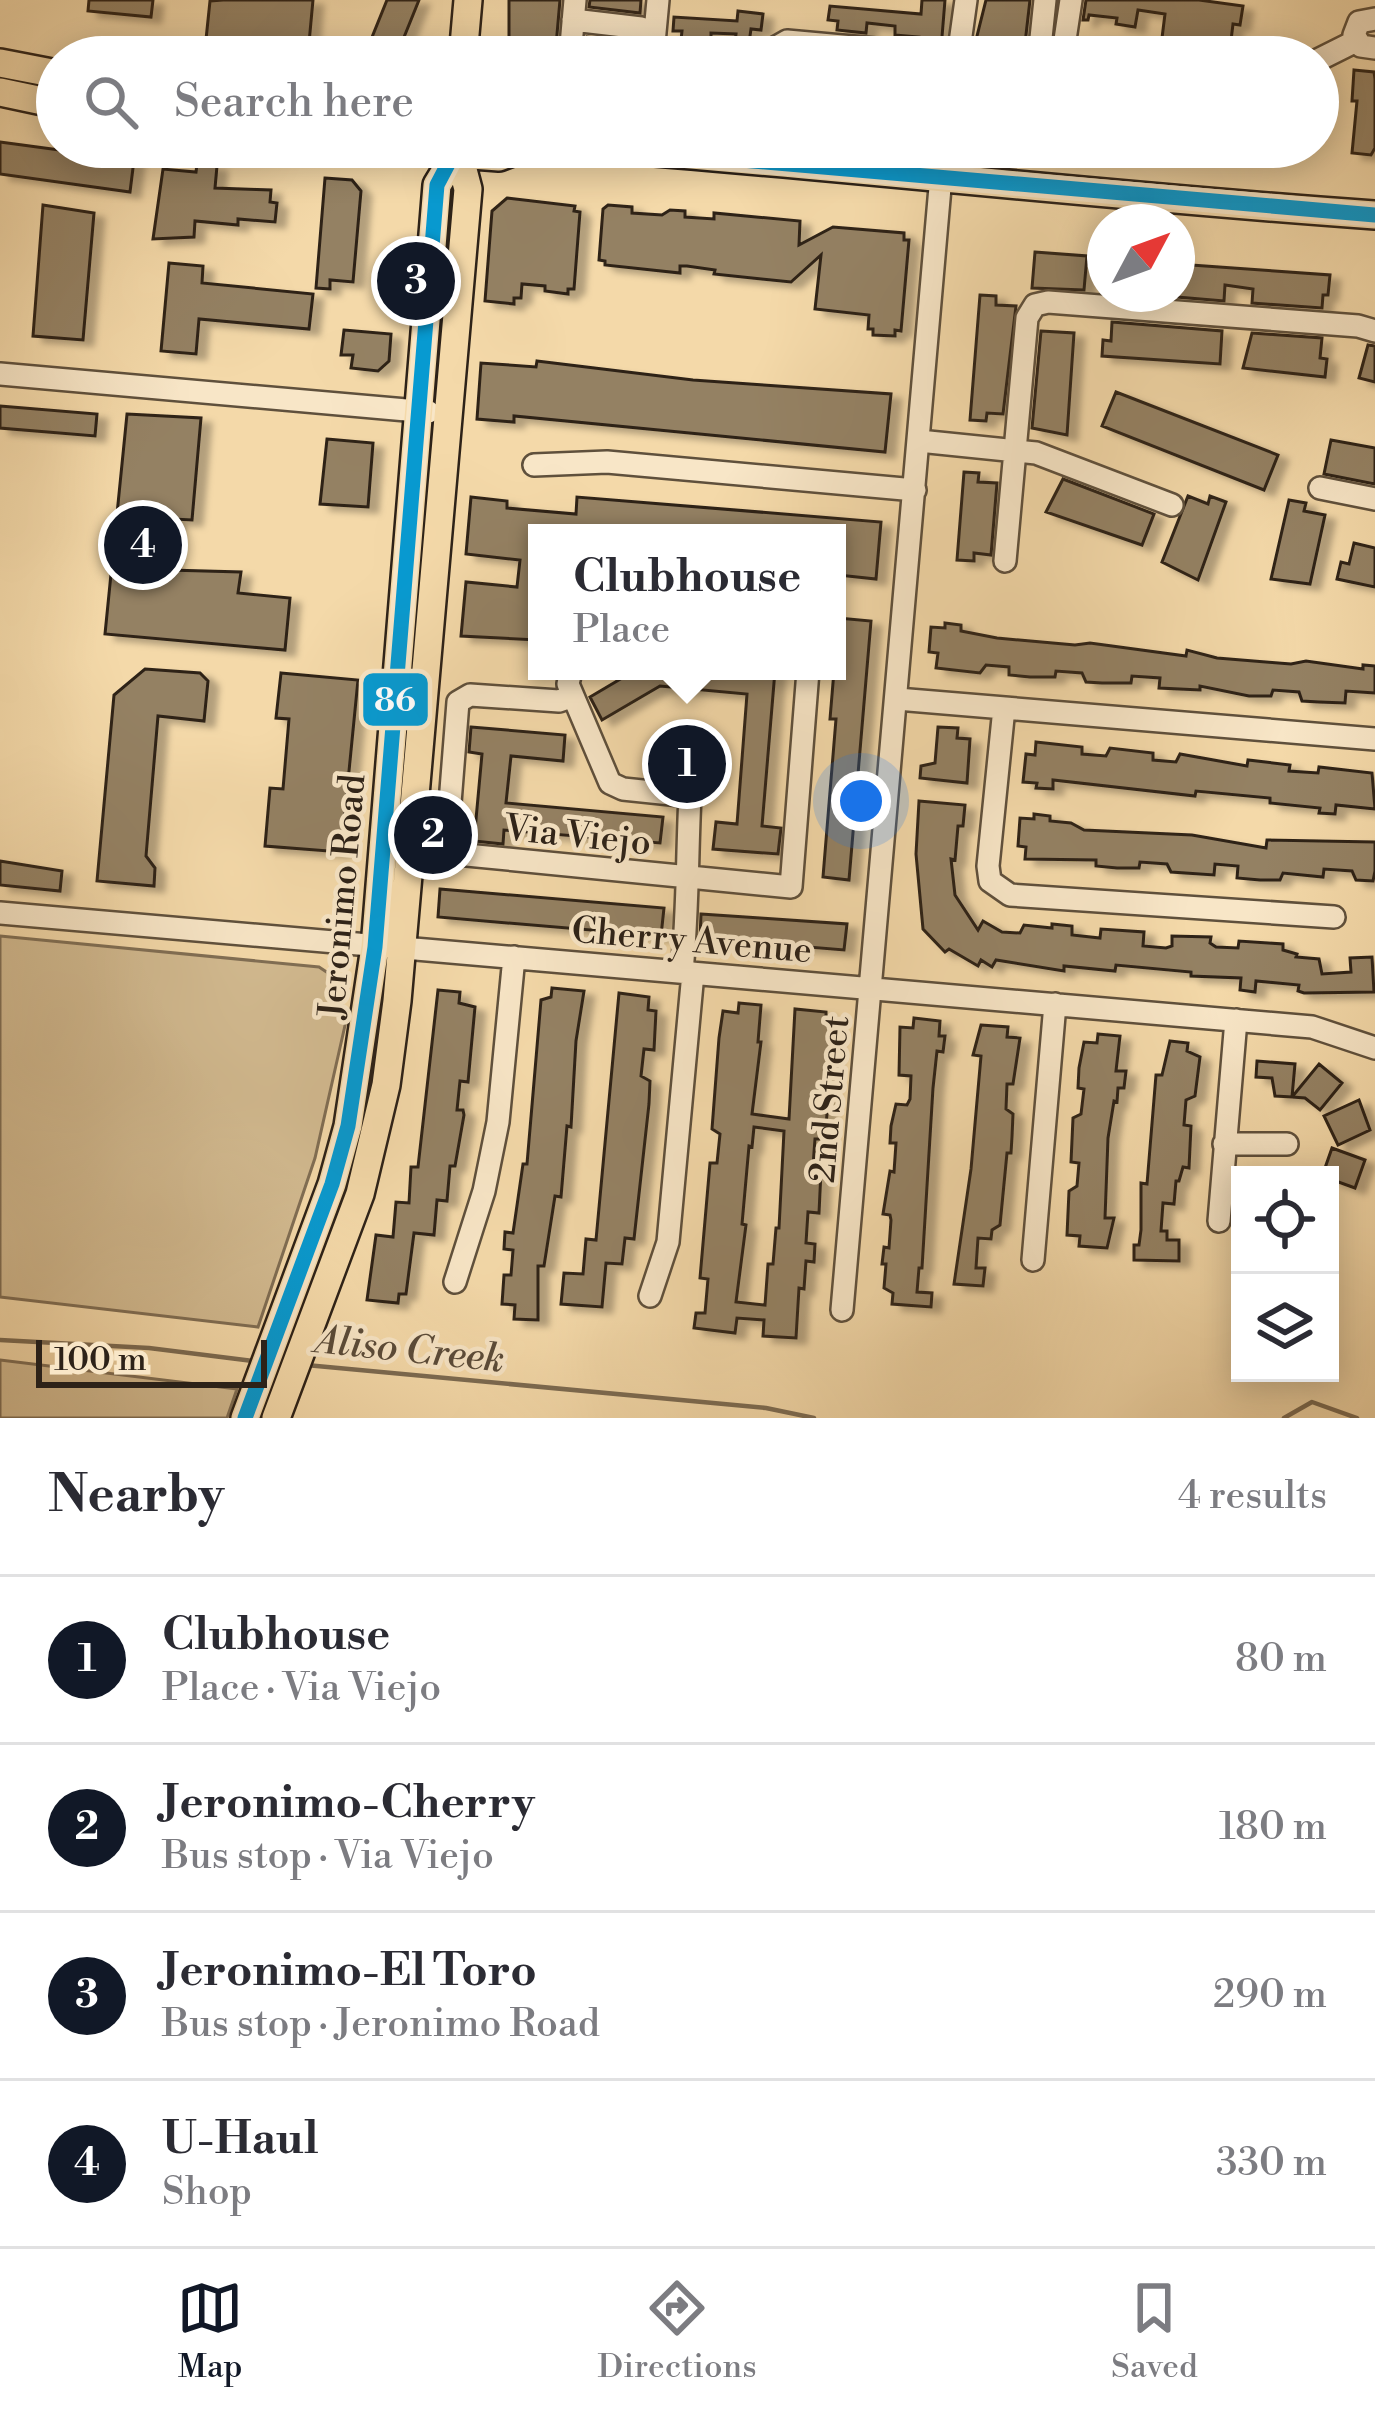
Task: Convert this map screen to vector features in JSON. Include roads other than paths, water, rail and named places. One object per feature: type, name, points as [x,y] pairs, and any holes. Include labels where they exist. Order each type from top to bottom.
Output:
[{"type":"main road","points":[[465,36],[467,0]]},
{"type":"main road","points":[[0,63],[36,70]]},
{"type":"main road","points":[[0,92],[36,100]]},
{"type":"main road","name":"Jeronimo Road","points":[[280,1406],[360,1194],[377,1126],[434,412],[468,189],[462,168]]},
{"type":"main road","points":[[845,168],[992,185],[1375,215]]},
{"type":"main road","name":"Jeronimo Road","points":[[245,1418],[332,1184],[388,949]]},
{"type":"street","points":[[655,36],[658,0]]},
{"type":"street","points":[[961,36],[966,0]]},
{"type":"street","points":[[1042,36],[1046,0]]},
{"type":"street","points":[[1065,36],[1071,0]]},
{"type":"street","points":[[574,10],[641,28],[648,36]]},
{"type":"street","points":[[1366,45],[1354,35],[1358,22],[1375,19]]},
{"type":"street","points":[[938,168],[941,176],[948,168]]},
{"type":"street","name":"2nd Street","points":[[842,1310],[941,176]]},
{"type":"street","points":[[1005,561],[1027,319],[1035,305],[1048,302],[1375,331]]},
{"type":"street","points":[[0,374],[434,412]]},
{"type":"street","points":[[920,441],[1015,450],[1054,459],[1172,505]]},
{"type":"street","points":[[534,465],[607,462],[915,490]]},
{"type":"street","points":[[1320,488],[1375,499]]},
{"type":"street","name":"Via Viejo","points":[[569,680],[610,783],[622,789],[691,796],[685,878],[676,892],[682,971],[668,1242],[650,1296]]},
{"type":"street","name":"Via Viejo","points":[[573,696],[559,701],[470,695],[458,702],[446,853],[790,887],[807,680]]},
{"type":"street","points":[[897,699],[1375,739]]},
{"type":"street","points":[[1004,708],[988,866],[990,881],[1010,895],[1334,917]]},
{"type":"street","name":"Cherry Avenue","points":[[0,913],[1312,1027],[1375,1048]]},
{"type":"street","points":[[455,1282],[484,1191],[498,1122],[514,957]]},
{"type":"street","points":[[1034,1259],[1055,1004]]},
{"type":"street","points":[[1219,1221],[1236,1020]]},
{"type":"street","points":[[1224,1144],[1287,1144]]},
{"type":"waterway","name":"Aliso Creek","points":[[0,1340],[149,1348],[253,1361]]},
{"type":"waterway","name":"Aliso Creek","points":[[306,1365],[766,1408],[814,1418]]},
{"type":"waterway","name":"Aliso Creek","points":[[1284,1418],[1312,1402],[1357,1418]]},
{"type":"place","name":"Jeronimo-El Toro","points":[[416,281]]},
{"type":"place","name":"U-Haul","points":[[143,545]]},
{"type":"place","name":"Clubhouse","points":[[687,764]]},
{"type":"place","name":"Jeronimo-Cherry","points":[[433,835]]}]
